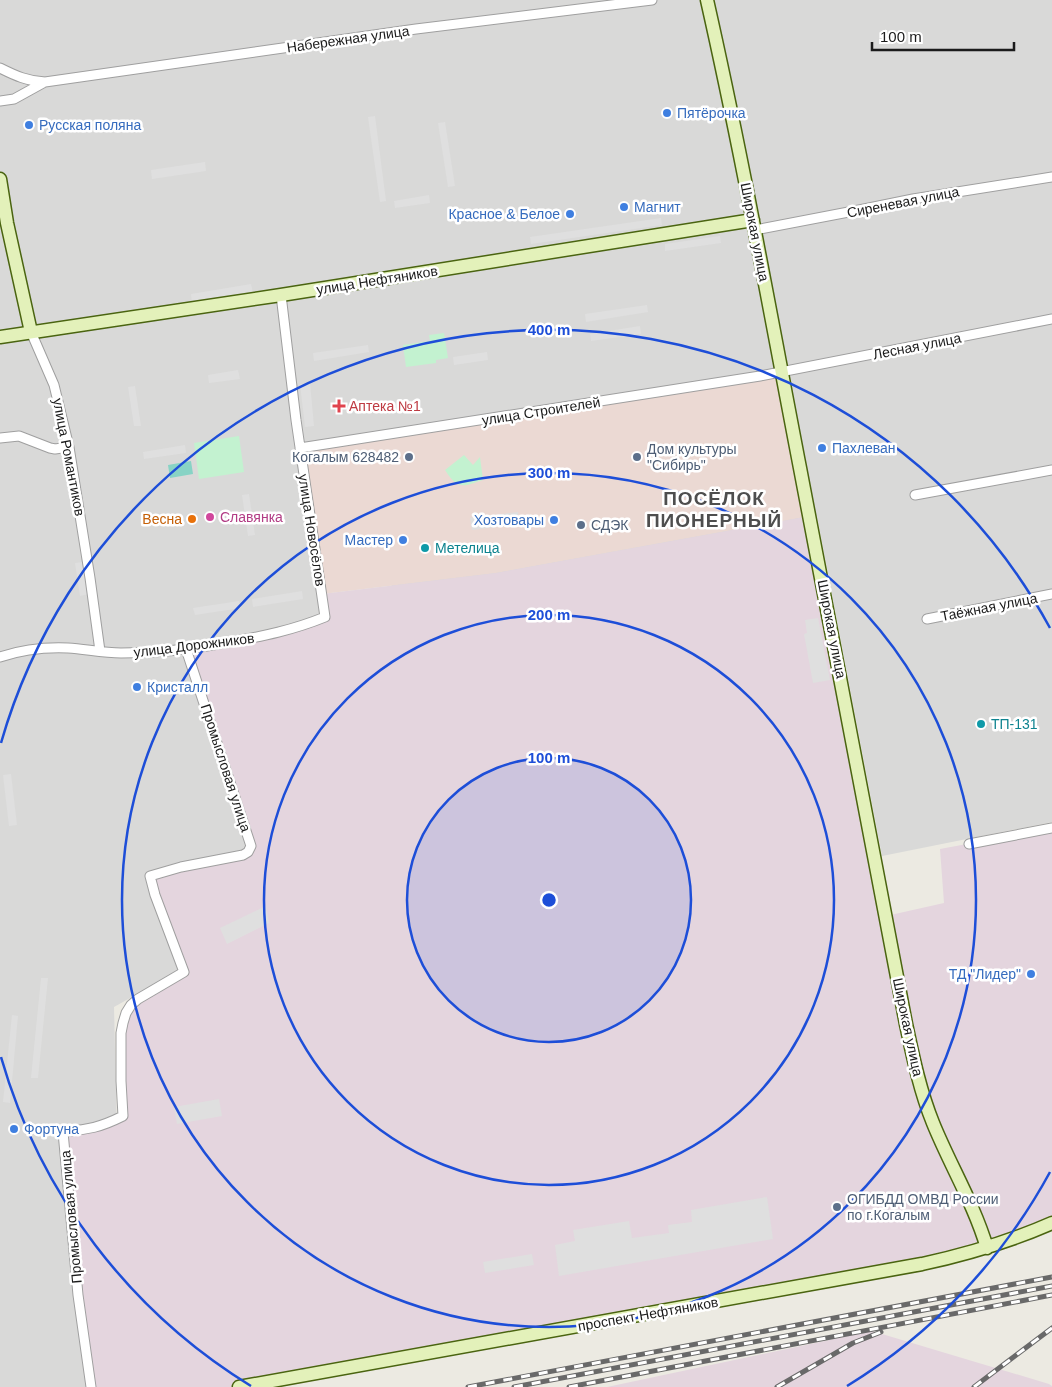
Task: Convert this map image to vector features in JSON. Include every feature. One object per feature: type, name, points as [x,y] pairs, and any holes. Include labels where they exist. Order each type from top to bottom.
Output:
[{"type":"street","name":"Набережная улица","points":[[0,101],[14,99],[45,82],[416,29],[652,0]]},
{"type":"street","name":"Широкая улица","points":[[707,0],[754,225],[915,1067],[924,1100],[933,1123],[977,1218],[987,1248]]},
{"type":"street","name":"Набережная улица","points":[[0,68],[22,78],[45,82]]},
{"type":"street","name":"Сиреневая улица","points":[[754,225],[859,210],[912,199],[1052,177]]},
{"type":"street","name":"улица Романтиков","points":[[0,179],[4,224],[31,332],[54,385],[69,447],[100,651]]},
{"type":"street","name":"улица Нефтяников","points":[[0,337],[754,225]]},
{"type":"street","name":"улица Новосёлов","points":[[281,295],[300,448],[325,617]]},
{"type":"street","name":"Лесная улица","points":[[782,372],[1052,319]]},
{"type":"street","name":"улица Строителей","points":[[300,448],[782,372]]},
{"type":"street","points":[[0,438],[19,436],[50,448],[69,447]]},
{"type":"street","points":[[915,495],[1052,470]]},
{"type":"street","name":"Таёжная улица","points":[[927,619],[1052,594]]},
{"type":"street","name":"улица Дорожников","points":[[0,657],[52,648],[116,653],[186,649],[278,633],[325,617]]},
{"type":"street","name":"Промысловая улица","points":[[91,1387],[78,1295],[63,1132],[99,1127],[123,1116],[121,1033],[126,1013],[138,999],[184,972],[155,895],[150,876],[181,867],[243,855],[248,852],[251,846],[186,649]]},
{"type":"street","points":[[969,844],[1052,828]]},
{"type":"street","name":"проспект Нефтяников","points":[[239,1387],[922,1264],[987,1248],[1020,1237],[1052,1223]]},
{"type":"shaded area","points":[[0,0],[1052,0],[1052,822],[882,856],[817,516],[488,576],[392,589],[391,582],[317,593],[338,709],[279,872],[225,945],[114,1007],[117,1133],[100,1387],[0,1387]]},
{"type":"shaded area","points":[[375,116],[386,201],[380,202],[368,117]]},
{"type":"shaded area","points":[[445,122],[455,186],[448,187],[438,123]]},
{"type":"shaded area","points":[[205,162],[206,171],[152,179],[151,170]]},
{"type":"shaded area","points":[[429,195],[430,203],[395,208],[394,201]]},
{"type":"shaded area","points":[[661,218],[662,225],[531,244],[530,237]]},
{"type":"shaded area","points":[[720,236],[721,243],[665,251],[665,244]]},
{"type":"shaded area","points":[[251,284],[253,293],[192,303],[191,294]]},
{"type":"shaded area","points":[[647,305],[648,312],[586,322],[585,314]]},
{"type":"shaded area","points":[[640,326],[641,334],[591,341],[590,334]]},
{"type":"shaded area","points":[[368,345],[369,352],[314,361],[313,353]]},
{"type":"shaded area","points":[[487,352],[488,360],[454,365],[453,357]]},
{"type":"shaded area","points":[[238,370],[240,379],[209,383],[208,375]]},
{"type":"shaded area","points":[[782,372],[810,516],[496,573],[322,594],[300,448]]},
{"type":"shaded area","points":[[310,383],[314,426],[305,427],[300,384]]},
{"type":"shaded area","points":[[135,386],[141,426],[134,426],[128,387]]},
{"type":"shaded area","points":[[185,445],[186,453],[144,459],[143,452]]},
{"type":"shaded area","points":[[191,461],[193,474],[170,478],[168,465]]},
{"type":"shaded area","points":[[249,494],[255,535],[248,536],[242,495]]},
{"type":"shaded area","points":[[518,512],[519,524],[472,530],[470,518]]},
{"type":"shaded area","points":[[810,516],[886,916],[944,903],[940,849],[1052,828],[1052,1223],[1002,1244],[239,1387],[91,1387],[63,1132],[123,1116],[121,1033],[131,1005],[184,972],[150,876],[248,852],[186,649],[213,645],[325,617],[322,594],[496,573]]},
{"type":"shaded area","points":[[84,562],[89,594],[80,596],[75,563]]},
{"type":"shaded area","points":[[302,591],[303,599],[253,607],[252,599]]},
{"type":"shaded area","points":[[239,601],[241,608],[195,615],[193,608]]},
{"type":"shaded area","points":[[818,618],[830,680],[813,683],[804,634],[807,633],[805,620]]},
{"type":"shaded area","points":[[11,774],[17,825],[9,826],[3,775]]},
{"type":"shaded area","points":[[266,906],[269,923],[227,944],[220,928]]},
{"type":"shaded area","points":[[41,978],[48,978],[38,1078],[31,1078]]},
{"type":"shaded area","points":[[12,1015],[18,1016],[10,1103],[3,1102]]},
{"type":"shaded area","points":[[219,1099],[222,1116],[177,1124],[174,1107]]},
{"type":"shaded area","points":[[767,1197],[773,1239],[559,1276],[555,1245],[575,1241],[573,1230],[629,1221],[632,1238],[669,1233],[668,1225],[692,1222],[691,1210]]},
{"type":"shaded area","points":[[532,1254],[534,1265],[485,1273],[483,1262]]},
{"type":"shaded area","points":[[872,1331],[1049,1384],[1052,1387],[607,1387]]},
{"type":"green space","points":[[444,333],[448,358],[436,360],[436,363],[406,367],[403,345],[430,341],[429,335]]},
{"type":"green space","points":[[239,436],[244,472],[199,479],[194,443]]},
{"type":"green space","points":[[464,455],[473,465],[480,457],[483,480],[465,485],[457,484],[453,481],[445,470]]},
{"type":"railway","points":[[468,1387],[1052,1277]]},
{"type":"railway","points":[[514,1387],[1052,1286]]},
{"type":"railway","points":[[569,1387],[1052,1295]]},
{"type":"railway","points":[[974,1387],[1052,1328]]},
{"type":"railway","points":[[777,1387],[853,1343],[881,1332]]},
{"type":"place","name":"Пятёрочка","points":[[667,113]]},
{"type":"place","name":"Русская поляна","points":[[29,125]]},
{"type":"place","name":"Магнит","points":[[624,207]]},
{"type":"place","name":"Красное & Белое","points":[[570,214]]},
{"type":"place","name":"Аптека №1","points":[[339,406]]},
{"type":"place","name":"Пахлеван","points":[[822,448]]},
{"type":"place","name":"Когалым 628482","points":[[409,457]]},
{"type":"place","name":"Дом культуры \"Сибирь\"","points":[[637,457]]},
{"type":"place","name":"Славянка","points":[[210,517]]},
{"type":"place","name":"Весна","points":[[192,519]]},
{"type":"place","name":"Хозтовары","points":[[554,520]]},
{"type":"place","name":"СДЭК","points":[[581,525]]},
{"type":"place","name":"Мастер","points":[[403,540]]},
{"type":"place","name":"Метелица","points":[[425,548]]},
{"type":"place","name":"Кристалл","points":[[137,687]]},
{"type":"place","name":"ТП-131","points":[[981,724]]},
{"type":"place","name":"ТД \"Лидер\"","points":[[1031,974]]},
{"type":"place","name":"Фортуна","points":[[14,1129]]},
{"type":"place","name":"ОГИБДД ОМВД России по г.Когалым","points":[[837,1207]]},
{"type":"district","name":"ПОСЁЛОК ПИОНЕРНЫЙ","points":[[714,509]]}]
